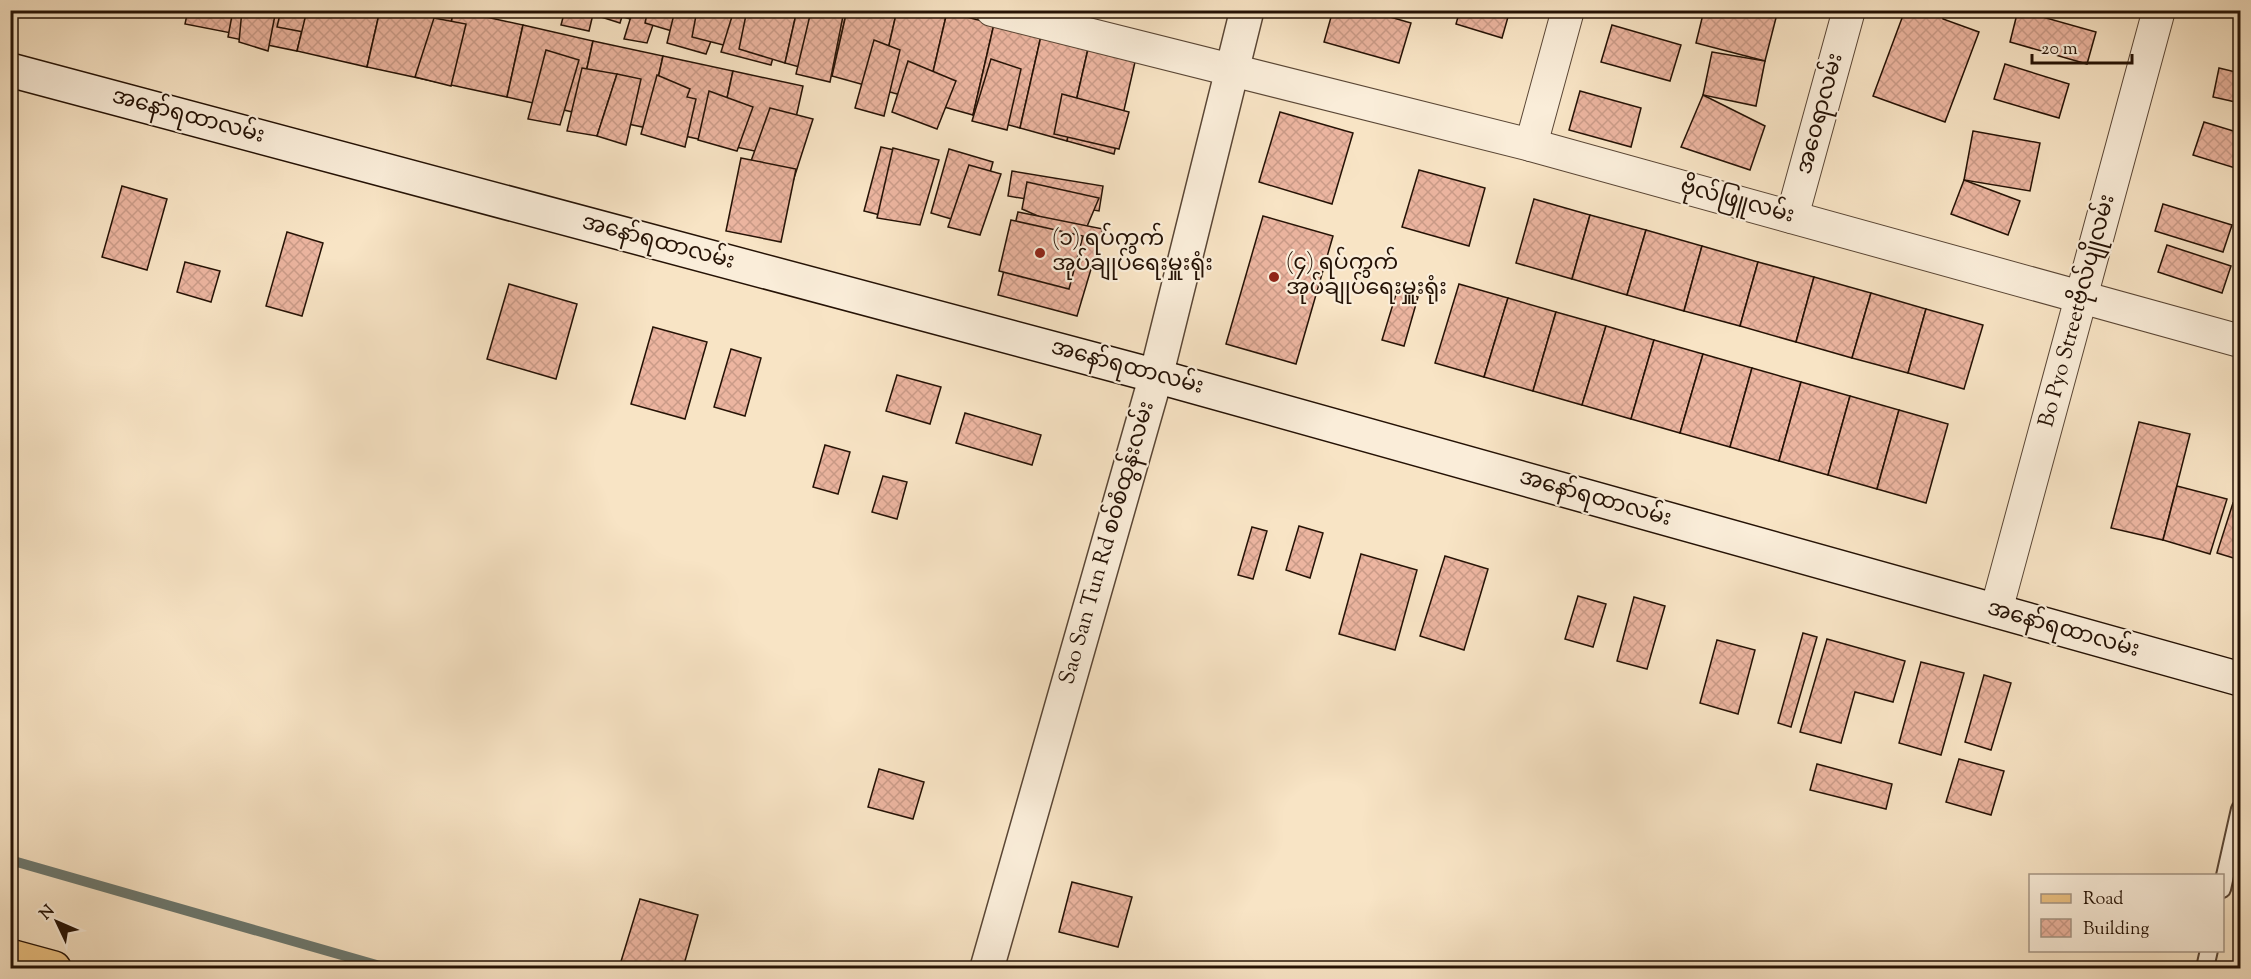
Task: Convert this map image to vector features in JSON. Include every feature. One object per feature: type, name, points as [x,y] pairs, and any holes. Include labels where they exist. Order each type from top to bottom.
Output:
[{"type":"main road","name":"Sao San Tun Rd စဝ်စံထွန်းလမ်း","points":[[987,969],[1156,376],[1247,10]]},
{"type":"main road","name":"အနော်ရထာလမ်း","points":[[10,70],[1156,376],[2241,679]]},
{"type":"main road","points":[[10,957],[54,969]]},
{"type":"street","name":"ဗိုလ်ဖြူလမ်း","points":[[992,10],[1531,145],[2241,341]]},
{"type":"street","points":[[1531,145],[1568,10]]},
{"type":"street","name":"အဝေရာလမ်း","points":[[1792,217],[1849,10]]},
{"type":"street","name":"Bo Pyo Streetဗိုလ်ပျိုလမ်း","points":[[1996,611],[2160,10]]},
{"type":"lane","points":[[2224,885],[2241,809]]},
{"type":"lane","points":[[2205,969],[2209,952]]},
{"type":"building","points":[[131,10],[157,10],[155,16]]},
{"type":"building","points":[[188,10],[237,10],[231,33],[185,24]]},
{"type":"building","points":[[233,10],[307,10],[297,51],[228,37]]},
{"type":"building","points":[[242,10],[276,10],[268,51],[239,42]]},
{"type":"building","points":[[281,10],[312,10],[309,33],[277,27]]},
{"type":"building","points":[[307,10],[380,10],[367,67],[297,51]]},
{"type":"building","points":[[380,10],[454,10],[437,82],[367,67]]},
{"type":"building","points":[[454,10],[523,25],[507,97],[437,82]]},
{"type":"building","points":[[565,10],[594,10],[589,31],[561,25]]},
{"type":"building","points":[[598,10],[648,10],[645,23]]},
{"type":"building","points":[[600,10],[624,10],[620,23],[598,16]]},
{"type":"building","points":[[633,10],[658,10],[647,43],[624,39]]},
{"type":"building","points":[[648,10],[697,10],[692,37],[645,23]]},
{"type":"building","points":[[675,10],[723,10],[706,54],[667,43]]},
{"type":"building","points":[[697,10],[747,10],[739,49],[692,37]]},
{"type":"building","points":[[734,10],[785,12],[771,65],[721,52]]},
{"type":"building","points":[[747,10],[797,10],[785,63],[739,49]]},
{"type":"building","points":[[797,10],[847,10],[832,76],[785,63]]},
{"type":"building","points":[[847,10],[897,10],[879,89],[832,76]]},
{"type":"building","points":[[897,10],[947,12],[926,102],[879,89]]},
{"type":"building","points":[[1333,10],[1366,10],[1411,23],[1399,63],[1324,42]]},
{"type":"building","points":[[1460,10],[1510,10],[1502,38],[1456,24]]},
{"type":"building","points":[[1704,10],[1778,10],[1765,61],[1696,43]]},
{"type":"building","points":[[1905,10],[1942,10],[1943,19],[1979,32],[1945,122],[1873,96]]},
{"type":"building","points":[[2018,10],[2096,32],[2087,64],[2010,42]]},
{"type":"building","points":[[811,11],[843,16],[830,82],[796,74]]},
{"type":"building","points":[[947,12],[994,24],[973,115],[926,102]]},
{"type":"building","points":[[434,18],[466,24],[451,86],[415,77]]},
{"type":"building","points":[[994,24],[1041,36],[1020,128],[973,115]]},
{"type":"building","points":[[523,25],[593,41],[577,113],[507,97]]},
{"type":"building","points":[[1612,25],[1681,45],[1670,81],[1601,62]]},
{"type":"building","points":[[1041,36],[1088,49],[1067,141],[1020,128]]},
{"type":"building","points":[[874,40],[900,50],[884,116],[855,108]]},
{"type":"building","points":[[593,41],[663,56],[647,128],[577,113]]},
{"type":"building","points":[[1088,49],[1135,62],[1114,154],[1067,141]]},
{"type":"building","points":[[546,50],[579,60],[560,125],[528,119]]},
{"type":"building","points":[[1712,52],[1765,61],[1756,106],[1703,95]]},
{"type":"building","points":[[663,56],[733,71],[717,143],[647,128]]},
{"type":"building","points":[[991,59],[1021,69],[1007,130],[972,121]]},
{"type":"building","points":[[908,61],[956,81],[937,129],[892,112]]},
{"type":"building","points":[[2005,64],[2069,84],[2059,118],[1994,99]]},
{"type":"building","points":[[582,68],[617,74],[597,136],[567,131]]},
{"type":"building","points":[[2219,68],[2240,73],[2240,103],[2213,97]]},
{"type":"building","points":[[733,71],[803,86],[787,158],[717,143]]},
{"type":"building","points":[[617,74],[641,79],[626,145],[597,136]]},
{"type":"building","points":[[657,75],[690,89],[687,97],[696,99],[685,147],[641,134]]},
{"type":"building","points":[[709,91],[753,107],[737,151],[698,140]]},
{"type":"building","points":[[1580,91],[1641,108],[1631,147],[1569,130]]},
{"type":"building","points":[[1062,94],[1129,112],[1119,149],[1054,134]]},
{"type":"building","points":[[1703,95],[1765,126],[1750,170],[1681,147]]},
{"type":"building","points":[[770,108],[813,119],[786,203],[741,189]]},
{"type":"building","points":[[1280,112],[1353,133],[1332,204],[1259,182]]},
{"type":"building","points":[[2204,122],[2240,133],[2240,163],[2235,168],[2193,155]]},
{"type":"building","points":[[1973,131],[2040,143],[2030,191],[1964,180]]},
{"type":"building","points":[[881,147],[921,156],[904,221],[864,211]]},
{"type":"building","points":[[893,148],[939,160],[920,225],[877,218]]},
{"type":"building","points":[[949,149],[993,162],[975,226],[931,213]]},
{"type":"building","points":[[741,158],[796,169],[781,242],[726,231]]},
{"type":"building","points":[[969,165],[1001,174],[980,235],[948,227]]},
{"type":"building","points":[[1419,170],[1485,188],[1469,246],[1402,227]]},
{"type":"building","points":[[1012,171],[1103,186],[1099,211],[1008,196]]},
{"type":"building","points":[[1964,180],[2020,201],[2008,235],[1951,214]]},
{"type":"building","points":[[1027,182],[1099,198],[1083,236],[1022,209]]},
{"type":"building","points":[[122,186],[167,199],[147,270],[102,257]]},
{"type":"building","points":[[1534,199],[1590,215],[1572,279],[1516,263]]},
{"type":"building","points":[[2163,204],[2232,225],[2223,252],[2155,231]]},
{"type":"building","points":[[1018,212],[1103,229],[1077,316],[998,295]]},
{"type":"building","points":[[1590,215],[1646,230],[1627,295],[1572,279]]},
{"type":"building","points":[[1263,216],[1333,236],[1296,364],[1226,344]]},
{"type":"building","points":[[1011,220],[1083,236],[1069,289],[999,271]]},
{"type":"building","points":[[1646,230],[1702,246],[1684,311],[1627,295]]},
{"type":"building","points":[[287,232],[323,243],[302,316],[266,306]]},
{"type":"building","points":[[2167,245],[2231,266],[2222,293],[2158,272]]},
{"type":"building","points":[[1702,246],[1758,262],[1740,326],[1684,311]]},
{"type":"building","points":[[185,262],[220,271],[211,302],[177,292]]},
{"type":"building","points":[[1758,262],[1814,277],[1796,342],[1740,326]]},
{"type":"building","points":[[1814,277],[1871,293],[1852,358],[1796,342]]},
{"type":"building","points":[[509,284],[577,304],[556,379],[487,359]]},
{"type":"building","points":[[1459,284],[1508,298],[1484,377],[1435,363]]},
{"type":"building","points":[[1397,291],[1418,297],[1404,346],[1382,340]]},
{"type":"building","points":[[1871,293],[1926,309],[1908,373],[1852,358]]},
{"type":"building","points":[[1508,298],[1556,312],[1533,391],[1484,377]]},
{"type":"building","points":[[1926,309],[1983,325],[1964,389],[1908,373]]},
{"type":"building","points":[[1556,312],[1606,326],[1582,405],[1533,391]]},
{"type":"building","points":[[1606,326],[1654,340],[1631,419],[1582,405]]},
{"type":"building","points":[[653,327],[707,342],[685,419],[631,404]]},
{"type":"building","points":[[1654,340],[1703,354],[1680,433],[1631,419]]},
{"type":"building","points":[[731,349],[761,358],[745,416],[714,407]]},
{"type":"building","points":[[1703,354],[1752,368],[1730,447],[1680,433]]},
{"type":"building","points":[[1752,368],[1801,382],[1779,461],[1730,447]]},
{"type":"building","points":[[897,375],[941,387],[930,424],[886,411]]},
{"type":"building","points":[[1801,382],[1850,396],[1828,475],[1779,461]]},
{"type":"building","points":[[1850,396],[1899,410],[1877,489],[1828,475]]},
{"type":"building","points":[[1899,410],[1948,424],[1926,503],[1877,489]]},
{"type":"building","points":[[965,413],[1041,435],[1032,465],[956,443]]},
{"type":"building","points":[[2139,422],[2190,434],[2163,540],[2111,528]]},
{"type":"building","points":[[825,445],[850,452],[838,494],[813,487]]},
{"type":"building","points":[[883,476],[907,482],[897,519],[872,512]]},
{"type":"building","points":[[2177,486],[2227,499],[2210,554],[2163,540]]},
{"type":"building","points":[[2233,503],[2240,505],[2240,560],[2217,553]]},
{"type":"building","points":[[1299,526],[1323,533],[1310,578],[1286,570]]},
{"type":"building","points":[[1252,527],[1267,531],[1253,579],[1238,575]]},
{"type":"building","points":[[1361,554],[1417,570],[1395,650],[1339,634]]},
{"type":"building","points":[[1445,556],[1488,569],[1464,650],[1420,636]]},
{"type":"building","points":[[1578,596],[1606,604],[1593,647],[1565,639]]},
{"type":"building","points":[[1634,597],[1665,606],[1647,669],[1617,661]]},
{"type":"building","points":[[1803,633],[1817,637],[1791,727],[1778,723]]},
{"type":"building","points":[[1827,639],[1905,661],[1893,702],[1855,692],[1841,743],[1800,732]]},
{"type":"building","points":[[1717,640],[1755,650],[1738,714],[1700,703]]},
{"type":"building","points":[[1921,662],[1964,673],[1941,755],[1899,743]]},
{"type":"building","points":[[1984,675],[2011,683],[1991,750],[1965,742]]},
{"type":"building","points":[[1959,759],[2004,771],[1991,815],[1946,802]]},
{"type":"building","points":[[1817,764],[1892,784],[1886,809],[1810,790]]},
{"type":"building","points":[[879,769],[924,782],[913,819],[868,807]]},
{"type":"building","points":[[1072,882],[1132,897],[1118,947],[1059,932]]},
{"type":"building","points":[[640,899],[698,915],[683,968],[619,968]]},
{"type":"waterway","points":[[10,860],[387,968]]},
{"type":"place","name":"(၁) ရပ်ကွက် အုပ်ချုပ်ရေးမှူးရုံး","points":[[1040,253]]},
{"type":"place","name":"(၄) ရပ်ကွက် အုပ်ချုပ်ရေးမှူးရုံး","points":[[1274,277]]}]
